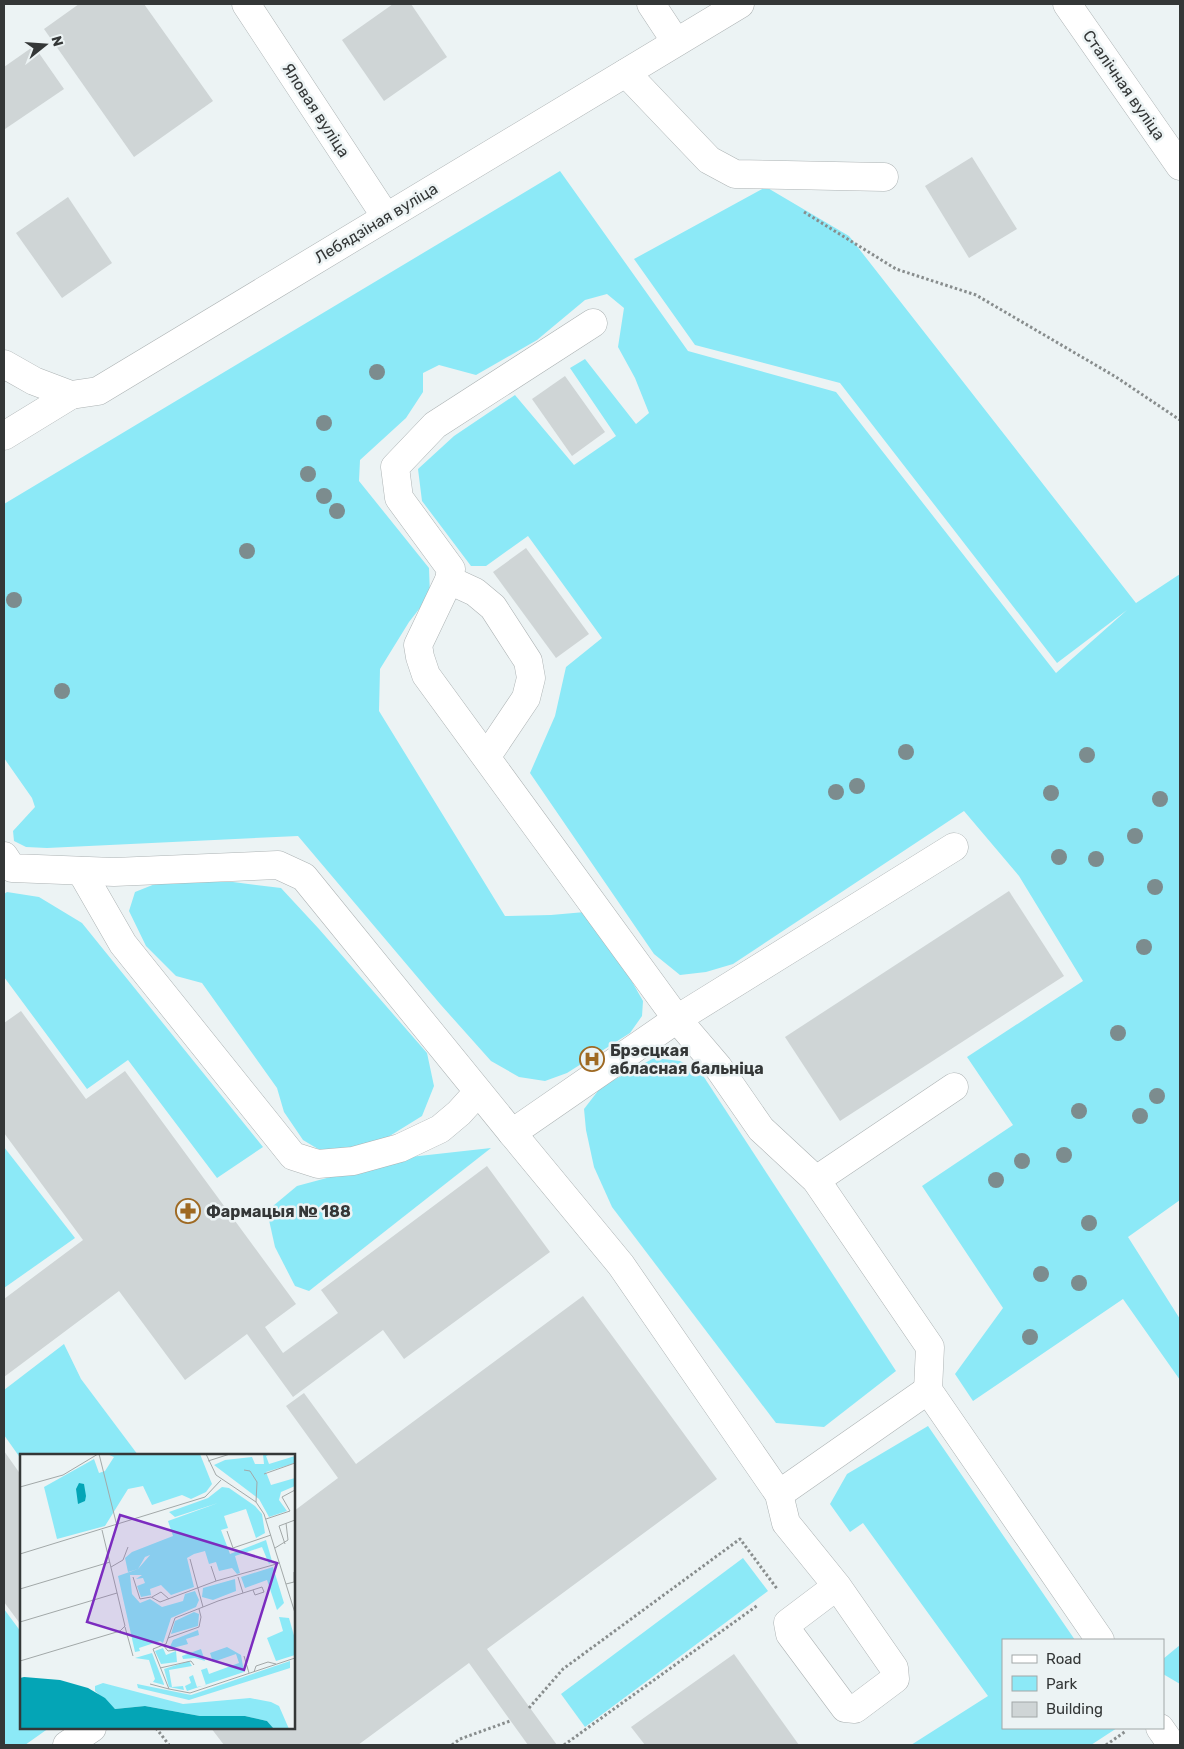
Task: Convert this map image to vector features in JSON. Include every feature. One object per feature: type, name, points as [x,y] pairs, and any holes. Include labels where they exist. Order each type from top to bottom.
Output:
[{"type":"street","name":"Яловая вуліца","points":[[246,4],[386,217]]},
{"type":"street","points":[[651,4],[676,42]]},
{"type":"street","name":"Лебядзіная вуліца","points":[[4,364],[34,381],[72,395],[98,391],[740,4]]},
{"type":"street","name":"Сталічная вуліца","points":[[1068,4],[1180,166]]},
{"type":"street","points":[[626,73],[709,160],[735,174],[884,177]]},
{"type":"street","points":[[593,323],[435,425],[395,467],[399,498],[451,569],[449,580],[418,645],[426,675],[487,756],[677,1019],[718,1067],[761,1129],[816,1180],[930,1347],[928,1390],[1099,1639]]},
{"type":"street","points":[[4,436],[72,395]]},
{"type":"street","points":[[449,580],[475,592],[492,606],[528,661],[531,678],[526,698],[487,756]]},
{"type":"street","points":[[512,1133],[677,1019],[954,847]]},
{"type":"street","points":[[4,856],[12,868],[114,872],[278,865],[304,877],[621,1266],[779,1494],[786,1523],[837,1586]]},
{"type":"street","points":[[81,870],[123,944],[293,1156],[318,1164],[353,1161],[400,1148],[440,1129],[460,1114],[478,1092]]},
{"type":"street","points":[[816,1180],[954,1087]]},
{"type":"street","points":[[779,1494],[928,1390]]},
{"type":"street","points":[[67,1745],[91,1729]]},
{"type":"street","points":[[1161,1729],[1172,1745]]},
{"type":"path","points":[[764,175],[782,198],[896,270],[976,295],[1116,377],[1180,420]]},
{"type":"path","points":[[529,1708],[563,1669],[740,1539],[778,1590]]},
{"type":"path","points":[[770,1596],[817,1562]]},
{"type":"path","points":[[564,1745],[762,1602]]},
{"type":"path","points":[[452,1745],[460,1739],[510,1721]]},
{"type":"path","points":[[157,1729],[168,1745]]},
{"type":"path","points":[[1106,1745],[1130,1729]]},
{"type":"green space","points":[[560,171],[688,351],[836,392],[1056,673],[1127,610],[1057,663],[840,383],[695,345],[634,259],[766,187],[849,236],[1136,603],[1180,574],[1180,1200],[1128,1237],[1180,1319],[1180,1380],[1123,1299],[973,1401],[955,1374],[1003,1308],[922,1186],[1013,1125],[967,1057],[1083,981],[1019,876],[964,811],[733,964],[706,972],[680,975],[654,954],[530,773],[555,716],[566,667],[602,638],[528,536],[486,566],[471,566],[422,501],[418,469],[454,436],[515,395],[574,465],[616,436],[570,368],[585,359],[636,424],[649,413],[635,378],[618,347],[624,308],[607,294],[585,300],[537,340],[476,375],[439,365],[423,373],[423,392],[406,418],[360,460],[359,481],[429,568],[430,595],[409,622],[380,669],[379,711],[505,916],[585,912],[609,941],[643,1001],[642,1016],[630,1033],[567,1073],[545,1081],[519,1077],[491,1061],[298,836],[47,848],[26,847],[14,841],[13,831],[35,807],[32,798],[4,758],[4,504]]},
{"type":"green space","points":[[160,882],[233,882],[281,888],[427,1053],[434,1086],[422,1116],[380,1142],[323,1152],[303,1140],[284,1112],[277,1088],[202,983],[176,976],[146,946],[129,911],[135,892]]},
{"type":"green space","points":[[7,892],[39,897],[82,923],[263,1147],[217,1178],[128,1060],[87,1089],[4,977],[4,894]]},
{"type":"green space","points":[[654,1058],[680,1061],[700,1071],[896,1371],[824,1427],[776,1423],[612,1207],[594,1167],[586,1130],[584,1109],[601,1087]]},
{"type":"green space","points":[[4,1147],[75,1238],[4,1288]]},
{"type":"green space","points":[[491,1148],[309,1291],[295,1286],[275,1247],[267,1211],[297,1186],[401,1158]]},
{"type":"green space","points":[[64,1344],[81,1379],[137,1454],[20,1454],[20,1458],[4,1435],[4,1390]]},
{"type":"green space","points":[[928,1426],[1074,1639],[1002,1639],[1002,1729],[1115,1729],[1091,1745],[911,1745],[988,1696],[863,1523],[850,1532],[830,1504],[847,1474]]},
{"type":"green space","points":[[743,1558],[768,1591],[585,1727],[561,1694]]},
{"type":"green space","points":[[4,1609],[20,1631],[20,1729],[48,1729],[25,1745],[4,1745]]},
{"type":"green space","points":[[1180,1645],[1180,1684],[1164,1675],[1164,1658]]},
{"type":"building","points":[[79,4],[144,4],[213,101],[134,157],[44,29]]},
{"type":"building","points":[[393,4],[411,4],[447,57],[384,101],[342,40]]},
{"type":"building","points":[[34,46],[64,89],[5,129],[4,67]]},
{"type":"building","points":[[972,157],[1017,229],[969,258],[925,186]]},
{"type":"building","points":[[68,197],[112,263],[62,298],[16,233]]},
{"type":"building","points":[[565,376],[605,432],[572,456],[532,399]]},
{"type":"building","points":[[526,548],[589,634],[556,658],[493,572]]},
{"type":"building","points":[[1009,891],[1064,976],[840,1121],[785,1037]]},
{"type":"building","points":[[21,1011],[86,1099],[125,1071],[296,1304],[265,1327],[283,1353],[338,1313],[321,1290],[487,1166],[550,1252],[404,1359],[383,1330],[293,1397],[247,1334],[185,1380],[119,1291],[4,1377],[4,1299],[83,1240],[4,1133],[4,1023]]},
{"type":"building","points":[[583,1296],[717,1479],[487,1649],[557,1745],[528,1745],[469,1663],[358,1745],[224,1745],[212,1729],[295,1729],[295,1510],[338,1478],[286,1406],[304,1393],[356,1464]]},
{"type":"building","points":[[4,1451],[20,1474],[20,1624],[4,1602]]},
{"type":"building","points":[[734,1654],[799,1745],[645,1745],[631,1727]]},
{"type":"place","name":"Брэсцкая абласная бальніца","points":[[592,1059]]},
{"type":"place","name":"Фармацыя № 188","points":[[188,1211]]}]
